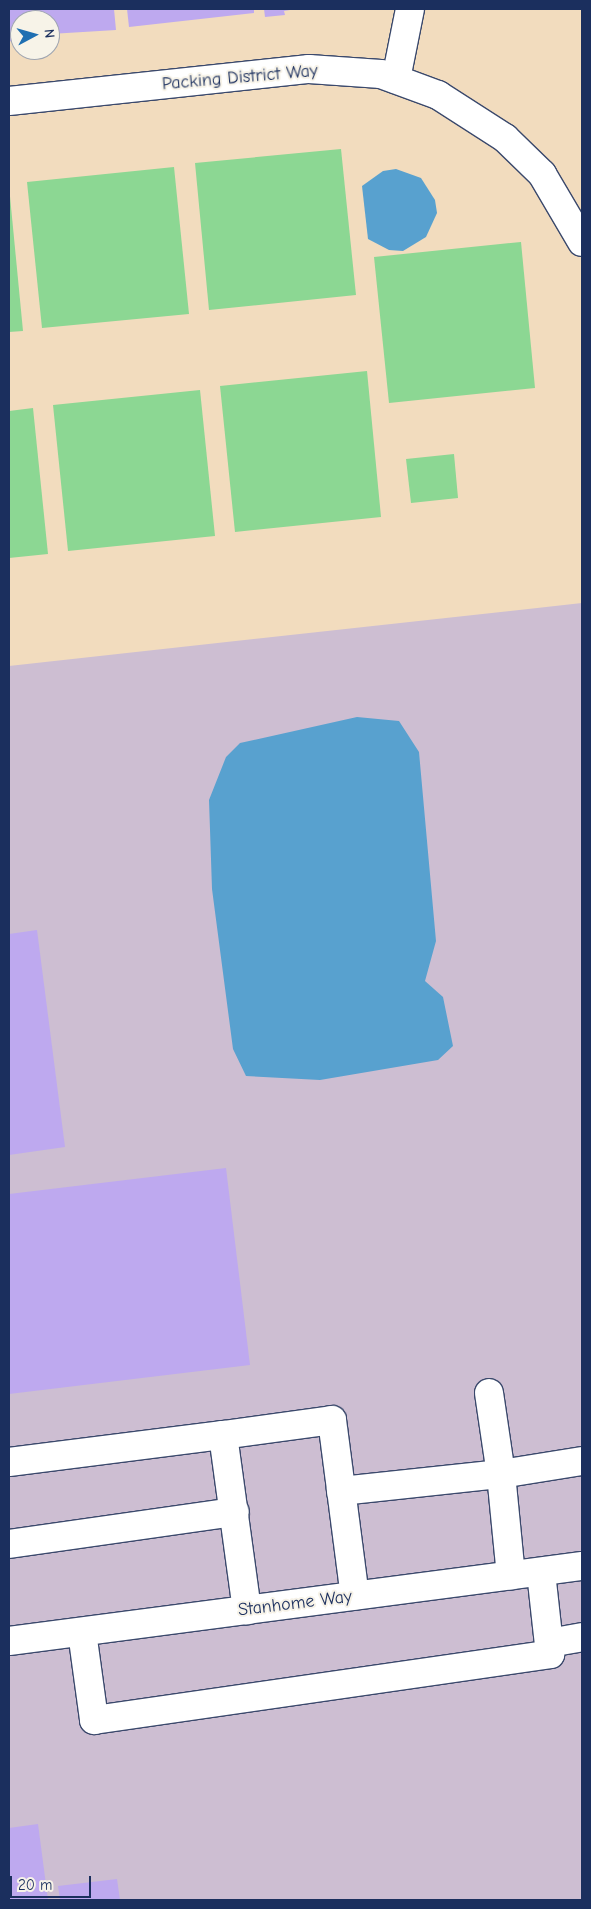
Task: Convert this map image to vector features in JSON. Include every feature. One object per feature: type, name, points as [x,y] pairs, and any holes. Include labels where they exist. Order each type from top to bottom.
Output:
[{"type":"street","points":[[396,79],[410,9]]},
{"type":"street","name":"Packing District Way","points":[[9,101],[309,69],[380,74],[438,95],[505,138],[545,178],[582,242]]},
{"type":"street","points":[[489,1393],[501,1474],[511,1576]]},
{"type":"street","points":[[9,1462],[332,1420],[355,1596]]},
{"type":"street","points":[[223,1435],[247,1610]]},
{"type":"street","points":[[341,1491],[501,1474],[582,1461]]},
{"type":"street","points":[[9,1544],[234,1512]]},
{"type":"street","name":"Stanhome Way","points":[[9,1641],[582,1566]]},
{"type":"street","points":[[82,1632],[94,1720],[550,1654],[541,1572]]},
{"type":"street","points":[[549,1643],[582,1637]]},
{"type":"shaded area","points":[[582,603],[582,1900],[9,1900],[9,666]]},
{"type":"green space","points":[[341,149],[356,295],[209,310],[195,163]]},
{"type":"green space","points":[[174,167],[189,314],[42,328],[27,182]]},
{"type":"green space","points":[[9,186],[23,331],[9,332]]},
{"type":"green space","points":[[521,242],[535,388],[389,403],[374,257]]},
{"type":"green space","points":[[367,371],[381,517],[235,532],[220,386]]},
{"type":"green space","points":[[200,390],[215,536],[68,551],[53,405]]},
{"type":"green space","points":[[33,408],[48,554],[9,558],[9,411]]},
{"type":"green space","points":[[454,454],[458,498],[411,503],[406,459]]},
{"type":"water","points":[[396,169],[421,178],[435,200],[437,213],[426,237],[403,251],[389,250],[368,239],[362,186],[383,171]]},
{"type":"water","points":[[357,717],[399,721],[419,752],[436,941],[425,981],[443,997],[453,1046],[438,1060],[320,1080],[246,1076],[233,1049],[212,889],[209,800],[226,757],[240,743]]},
{"type":"building","points":[[9,9],[114,9],[116,30],[60,33],[60,10],[10,10],[9,42]]},
{"type":"building","points":[[127,9],[254,9],[254,13],[129,27]]},
{"type":"building","points":[[264,9],[290,10],[284,11],[285,15],[265,17]]},
{"type":"building","points":[[37,930],[65,1147],[9,1155],[9,934]]},
{"type":"building","points":[[226,1168],[250,1365],[9,1394],[9,1194]]},
{"type":"building","points":[[38,1824],[48,1900],[9,1900],[9,1828]]},
{"type":"building","points":[[117,1879],[120,1900],[60,1900],[58,1886]]}]
